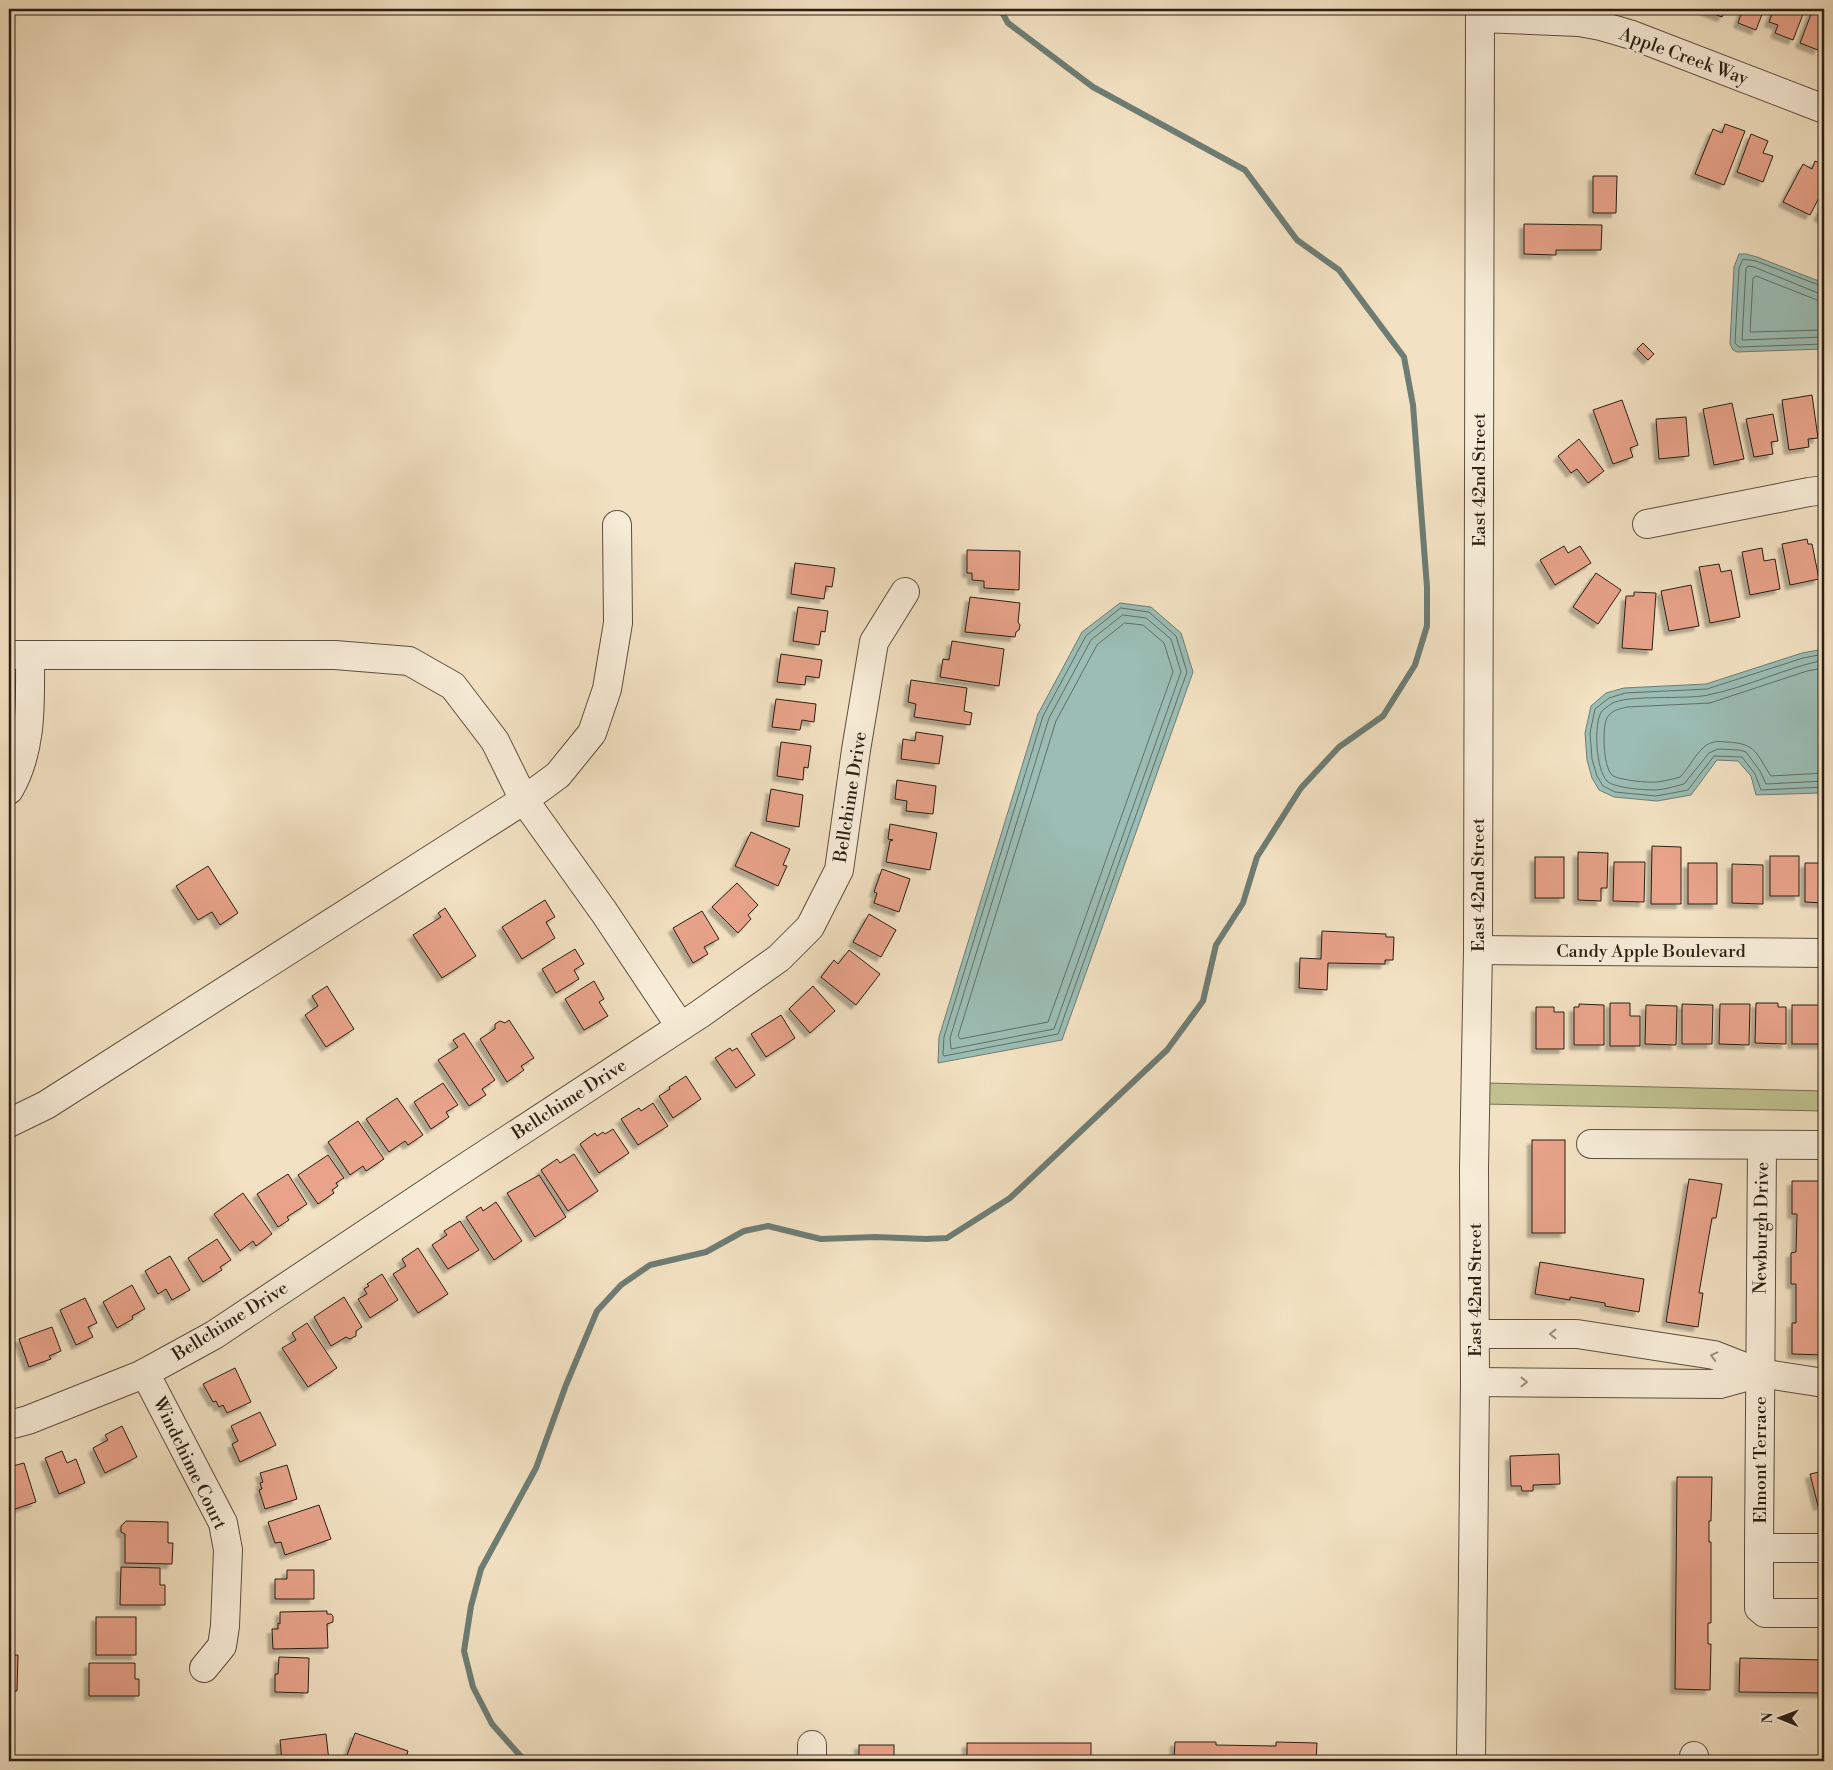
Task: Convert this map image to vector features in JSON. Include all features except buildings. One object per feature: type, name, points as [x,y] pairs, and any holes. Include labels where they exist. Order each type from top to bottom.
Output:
[{"type":"street","name":"Apple Creek Way","points":[[1480,13],[1601,26],[1632,35],[1824,109]]},
{"type":"street","name":"East 42nd Street","points":[[1471,1761],[1475,1382],[1474,1169],[1478,950],[1480,13]]},
{"type":"street","points":[[1647,524],[1824,490]]},
{"type":"street","points":[[9,1123],[46,1105],[524,800],[558,775],[592,733],[607,689],[618,623],[617,526]]},
{"type":"street","name":"Bellchime Drive","points":[[9,1425],[28,1420],[145,1373],[214,1335],[680,1026],[779,958],[810,927],[839,870],[874,642],[905,592]]},
{"type":"street","points":[[9,790],[16,778],[23,758],[28,733],[30,706],[19,655],[335,655],[409,662],[453,686],[495,741],[524,800],[604,912],[680,1026]]},
{"type":"street","name":"Candy Apple Boulevard","points":[[1478,950],[1824,953]]},
{"type":"street","points":[[1591,1144],[1762,1145]]},
{"type":"street","name":"Newburgh Drive","points":[[1760,1373],[1762,1145],[1824,1145]]},
{"type":"street","points":[[1475,1334],[1577,1334],[1714,1356],[1760,1373],[1824,1383]]},
{"type":"street","name":"Windchime Court","points":[[145,1373],[223,1523],[228,1550],[225,1626],[222,1646],[204,1668]]},
{"type":"street","points":[[1475,1382],[1720,1384],[1760,1373]]},
{"type":"street","name":"Elmont Terrace","points":[[1760,1373],[1759,1608],[1765,1613],[1824,1613]]},
{"type":"street","name":"Elmont Terrace","points":[[1759,1548],[1824,1548]]},
{"type":"green space","points":[[1486,1083],[1824,1091],[1824,1111],[1484,1104]]},
{"type":"water","points":[[1739,254],[1757,257],[1824,283],[1823,349],[1737,352],[1733,350],[1730,344],[1734,267]]},
{"type":"water","points":[[1120,603],[1151,607],[1181,633],[1193,672],[1062,1040],[938,1063],[939,1037],[1038,714],[1082,632]]},
{"type":"water","points":[[1824,649],[1824,791],[1820,793],[1756,795],[1751,776],[1738,761],[1717,760],[1691,795],[1657,801],[1614,797],[1599,790],[1592,778],[1587,760],[1585,733],[1591,706],[1606,693],[1624,688],[1706,684],[1802,653]]},
{"type":"waterway","points":[[525,1761],[492,1724],[473,1687],[464,1651],[471,1606],[481,1569],[536,1468],[566,1385],[597,1311],[621,1285],[650,1265],[706,1252],[744,1231],[768,1226],[821,1239],[875,1237],[947,1238],[1010,1198],[1167,1050],[1203,1001],[1216,945],[1243,903],[1257,857],[1301,788],[1339,747],[1383,716],[1415,665],[1427,626],[1427,587],[1413,405],[1404,357],[1339,270],[1297,240],[1245,170],[1093,87],[1008,23],[1000,9]]}]
